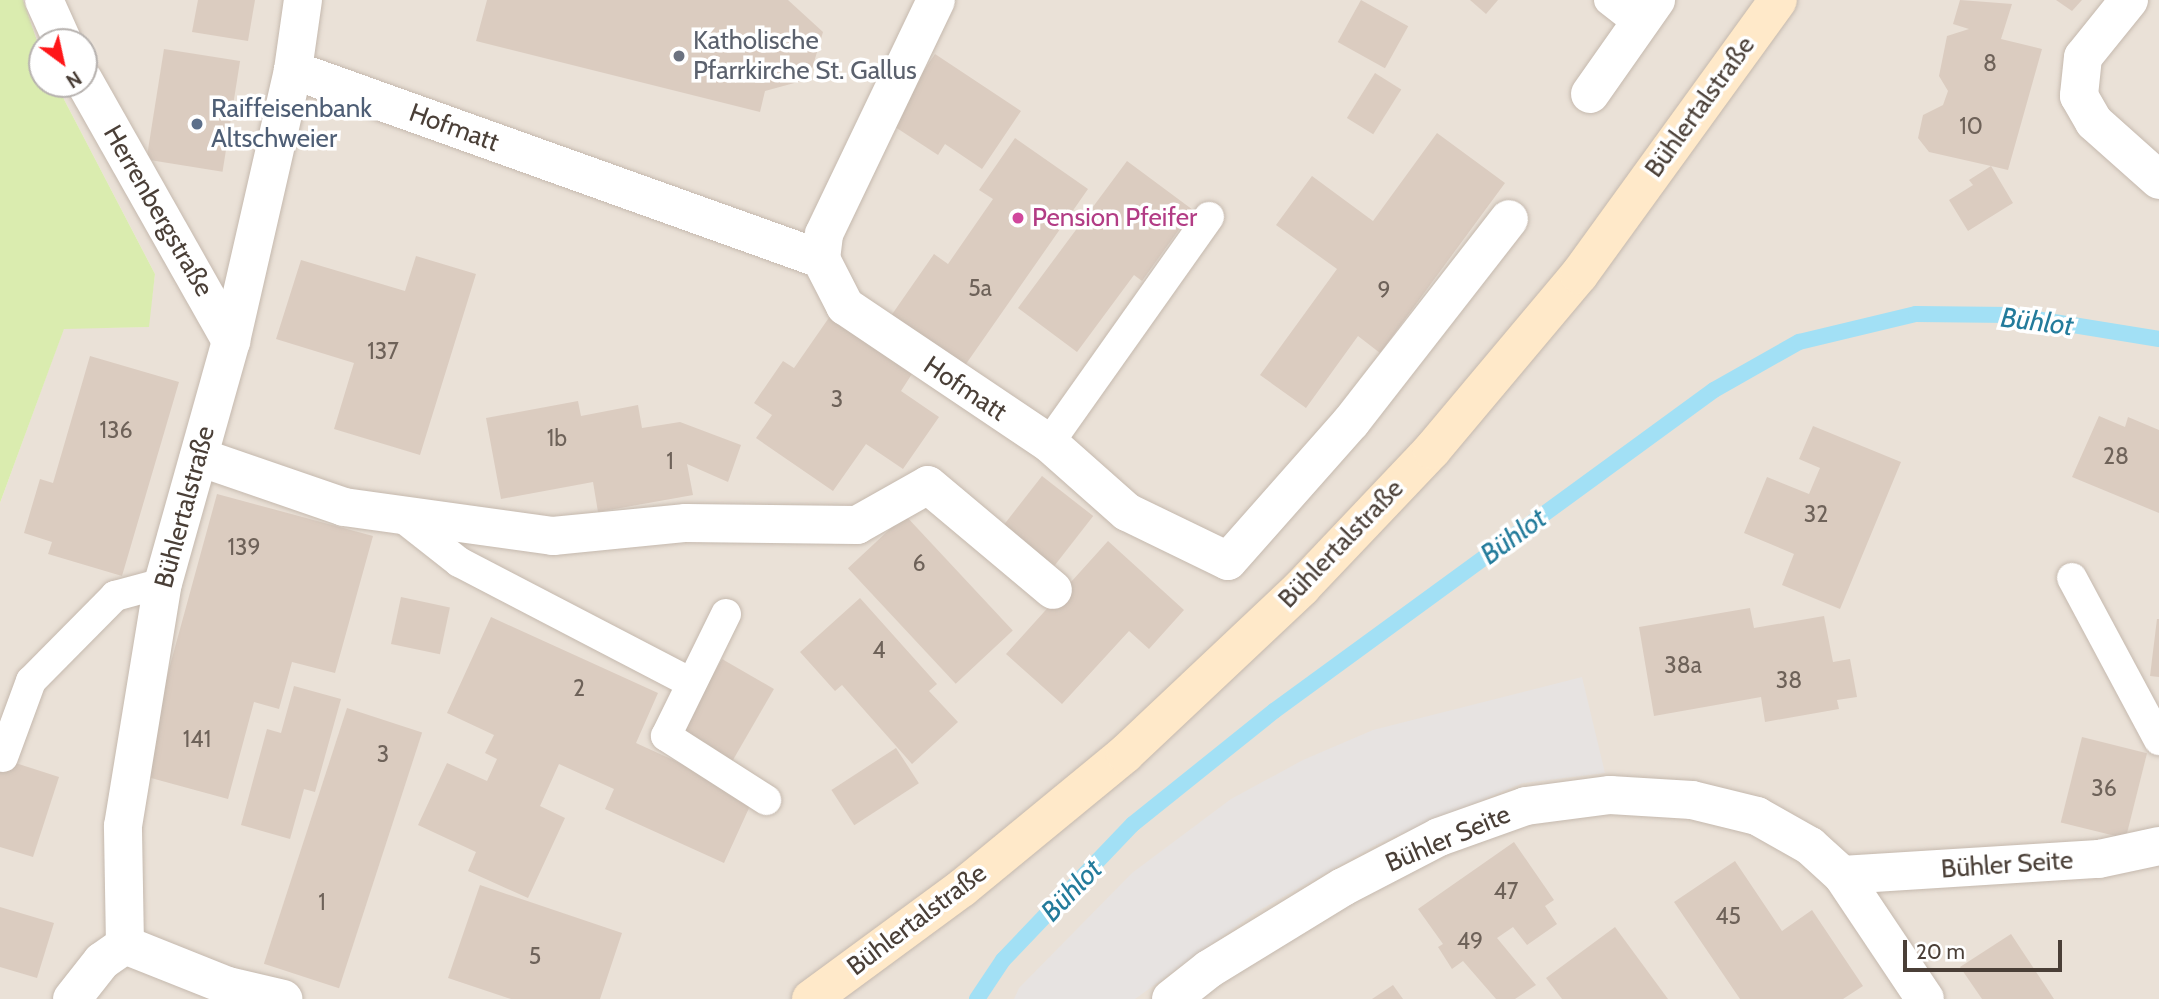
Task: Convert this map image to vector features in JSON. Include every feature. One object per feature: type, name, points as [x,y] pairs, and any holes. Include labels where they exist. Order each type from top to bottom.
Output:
[{"type":"main road","name":"Bühlertalstraße","points":[[811,999],[961,888],[1125,754],[1302,587],[1432,450],[1579,275],[1777,0]]},
{"type":"street","points":[[44,0],[57,28]]},
{"type":"street","name":"Bühlertalstraße","points":[[125,945],[123,826],[163,583],[231,341],[293,70],[303,0]]},
{"type":"street","points":[[821,259],[824,234],[936,0]]},
{"type":"street","points":[[2129,0],[2083,57],[2079,96],[2094,122],[2159,180]]},
{"type":"street","points":[[1590,94],[1648,12]]},
{"type":"street","name":"Hofmatt","points":[[293,70],[821,259],[845,306],[1049,443],[1127,512],[1228,561],[1351,422],[1509,219]]},
{"type":"street","name":"Herrenbergstraße","points":[[93,98],[231,341]]},
{"type":"street","points":[[199,457],[344,507],[553,536],[686,523],[857,525],[928,485],[1053,590]]},
{"type":"street","name":"Bühler Seite","points":[[1171,999],[1209,969],[1343,887],[1440,837],[1526,806],[1610,794],[1692,800],[1756,816],[1810,846],[1842,875],[2099,859],[2159,846]]},
{"type":"street","points":[[1842,875],[1925,999]]},
{"type":"street","points":[[72,999],[102,961],[125,945],[228,986],[283,999]]},
{"type":"lane","points":[[1609,0],[1648,12]]},
{"type":"lane","points":[[1049,443],[1209,217]]},
{"type":"lane","points":[[397,514],[459,562],[691,683]]},
{"type":"lane","points":[[2072,578],[2159,740]]},
{"type":"lane","points":[[3,757],[31,681],[115,596],[163,583]]},
{"type":"lane","points":[[726,614],[666,736],[766,800]]},
{"type":"shaded area","points":[[23,0],[2159,0],[2159,999],[0,999],[0,503],[64,328],[148,327],[155,274],[63,98],[98,98],[98,28],[33,28]]},
{"type":"shaded area","points":[[1582,677],[1605,773],[1523,783],[1380,843],[1258,911],[1135,999],[1014,999],[1019,988],[1132,873],[1231,799],[1303,760],[1373,730]]},
{"type":"green space","points":[[0,0],[23,0],[33,28],[28,28],[28,98],[63,98],[155,274],[149,327],[64,329],[0,503]]},
{"type":"building","points":[[198,0],[255,0],[248,41],[192,32]]},
{"type":"building","name":"Katholische Pfarrkirche St. Gallus","points":[[487,0],[788,0],[823,32],[809,79],[765,91],[760,112],[476,41]]},
{"type":"building","points":[[1361,0],[1408,26],[1385,68],[1338,42]]},
{"type":"building","points":[[1470,0],[1498,0],[1486,14]]},
{"type":"building","points":[[1960,0],[2012,4],[2001,39],[2042,49],[2008,170],[1929,152],[1918,138],[1923,115],[1943,105],[1948,91],[1939,76],[1947,36],[1969,29],[1953,24]]},
{"type":"building","points":[[2056,0],[2082,0],[2072,11]]},
{"type":"building","points":[[164,49],[240,61],[223,172],[146,160]]},
{"type":"building","points":[[935,54],[1021,111],[982,169],[945,144],[938,155],[889,123]]},
{"type":"building","points":[[1375,73],[1401,89],[1373,134],[1347,118]]},
{"type":"building","points":[[1437,133],[1505,183],[1380,353],[1358,336],[1306,408],[1260,375],[1337,269],[1276,225],[1312,176],[1373,221]]},
{"type":"building","points":[[1015,138],[1088,189],[959,374],[886,323],[934,254],[948,264],[993,199],[979,190]]},
{"type":"building","points":[[1127,161],[1193,210],[1142,281],[1134,275],[1077,352],[1018,308]]},
{"type":"building","points":[[1991,166],[2013,203],[1968,231],[1949,200],[1973,185],[1969,180]]},
{"type":"building","points":[[416,256],[476,274],[420,455],[334,429],[354,363],[276,339],[301,260],[405,291]]},
{"type":"building","points":[[835,309],[917,366],[901,391],[939,417],[903,469],[866,444],[833,491],[756,438],[772,415],[754,403],[783,361],[794,368]]},
{"type":"building","points":[[90,356],[179,382],[122,576],[48,554],[52,542],[24,533],[40,479],[53,483]]},
{"type":"building","points":[[578,401],[581,416],[638,405],[642,428],[680,422],[741,445],[728,482],[687,464],[693,495],[598,512],[593,482],[501,499],[486,418]]},
{"type":"building","points":[[2099,416],[2125,427],[2128,417],[2159,430],[2159,513],[2072,477]]},
{"type":"building","points":[[1813,426],[1901,462],[1840,609],[1782,585],[1794,554],[1744,533],[1767,477],[1809,494],[1820,468],[1799,459]]},
{"type":"building","points":[[1042,476],[1093,516],[1054,566],[1003,526]]},
{"type":"building","points":[[217,494],[373,536],[335,673],[292,662],[279,709],[254,702],[228,799],[140,775]]},
{"type":"building","points":[[905,515],[1013,631],[956,684],[848,568]]},
{"type":"building","points":[[1108,541],[1184,610],[1149,649],[1129,631],[1062,704],[1006,654]]},
{"type":"building","points":[[401,597],[450,607],[440,654],[391,644]]},
{"type":"building","points":[[860,598],[937,684],[929,691],[958,722],[912,764],[842,685],[835,691],[800,652]]},
{"type":"building","points":[[1750,608],[1754,628],[1824,616],[1833,662],[1850,659],[1857,697],[1837,700],[1839,709],[1765,722],[1761,697],[1654,716],[1639,627]]},
{"type":"building","points":[[491,617],[658,693],[636,743],[754,797],[724,863],[605,809],[614,789],[559,764],[540,806],[565,818],[528,898],[468,871],[476,852],[418,825],[447,763],[487,781],[497,759],[485,753],[494,735],[447,713]]},
{"type":"building","points":[[2159,619],[2159,677],[2150,676]]},
{"type":"building","points":[[722,659],[774,689],[731,763],[679,733]]},
{"type":"building","points":[[294,686],[341,699],[315,792],[304,789],[290,839],[241,825],[267,729],[281,733]]},
{"type":"building","points":[[347,708],[422,732],[339,988],[264,964]]},
{"type":"building","points":[[2082,737],[2147,753],[2126,839],[2061,822]]},
{"type":"building","points":[[896,748],[919,783],[854,825],[831,790]]},
{"type":"building","points":[[0,758],[59,777],[33,857],[0,847]]},
{"type":"building","points":[[1514,842],[1554,900],[1545,906],[1557,924],[1527,945],[1513,927],[1497,938],[1536,985],[1515,999],[1496,999],[1463,961],[1452,969],[1438,947],[1443,944],[1418,909]]},
{"type":"building","points":[[1735,861],[1782,931],[1812,910],[1863,986],[1843,999],[1740,999],[1674,902]]},
{"type":"building","points":[[480,885],[622,933],[600,999],[511,999],[448,978]]},
{"type":"building","points":[[0,907],[54,923],[37,978],[0,967]]},
{"type":"building","points":[[1615,927],[1668,999],[1562,999],[1546,978]]},
{"type":"building","points":[[2011,934],[2054,999],[1982,999],[1960,967]]},
{"type":"building","points":[[1393,985],[1403,999],[1372,999]]},
{"type":"waterway","name":"Bühlot","points":[[977,999],[1003,960],[1133,824],[1274,711],[1714,390],[1799,342],[1916,314],[2011,315],[2159,339]]},
{"type":"place","name":"Katholische Pfarrkirche St. Gallus","points":[[679,56]]},
{"type":"place","name":"Raiffeisenbank Altschweier","points":[[197,124]]},
{"type":"place","name":"Pension Pfeifer","points":[[1018,218]]}]
